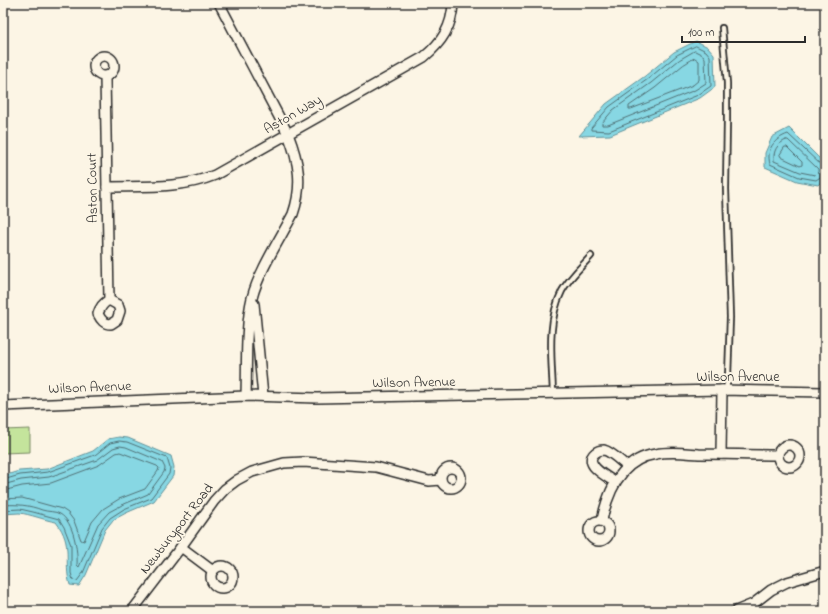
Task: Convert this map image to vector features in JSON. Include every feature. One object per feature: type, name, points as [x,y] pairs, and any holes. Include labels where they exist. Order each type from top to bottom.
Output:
[{"type":"street","points":[[219,3],[288,134],[296,154],[299,184],[293,214],[259,279],[252,296],[248,321],[246,396]]},
{"type":"street","name":"Aston Way","points":[[107,187],[179,185],[202,181],[215,175],[424,57],[434,49],[442,39],[452,16],[453,3]]},
{"type":"street","name":"Aston Court","points":[[105,77],[109,300]]},
{"type":"street","points":[[252,296],[264,396]]},
{"type":"street","points":[[721,454],[724,390]]},
{"type":"street","name":"Wilson Avenue","points":[[3,406],[246,396],[325,398],[724,390],[825,392]]},
{"type":"street","points":[[615,482],[593,467],[591,460],[593,455],[598,451],[605,451],[628,467]]},
{"type":"street","points":[[602,520],[604,509],[615,482],[628,467],[644,457],[656,454],[671,453],[778,455]]},
{"type":"street","name":"Newburyport Road","points":[[132,611],[214,501],[231,484],[252,472],[284,463],[303,462],[376,467],[429,481],[441,480]]},
{"type":"street","points":[[181,547],[213,571]]},
{"type":"street","points":[[736,611],[753,604],[771,590],[787,582],[825,571]]},
{"type":"lane","points":[[722,28],[727,83],[728,120],[726,189],[730,317],[728,378],[724,390]]},
{"type":"lane","points":[[554,394],[551,328],[556,305],[562,290],[572,276],[591,256]]},
{"type":"green space","points":[[30,429],[30,452],[3,453],[3,430]]},
{"type":"water","points":[[696,41],[708,47],[714,54],[715,87],[700,98],[610,135],[579,136],[606,104],[645,76],[674,52]]},
{"type":"water","points":[[789,128],[824,163],[825,178],[818,185],[797,181],[765,167],[765,153],[772,137]]},
{"type":"water","points":[[119,437],[128,438],[171,456],[174,467],[173,476],[154,501],[113,520],[105,530],[86,575],[79,586],[70,585],[65,538],[61,530],[56,522],[19,513],[3,514],[3,476],[19,471],[47,469],[93,451],[108,439]]}]
